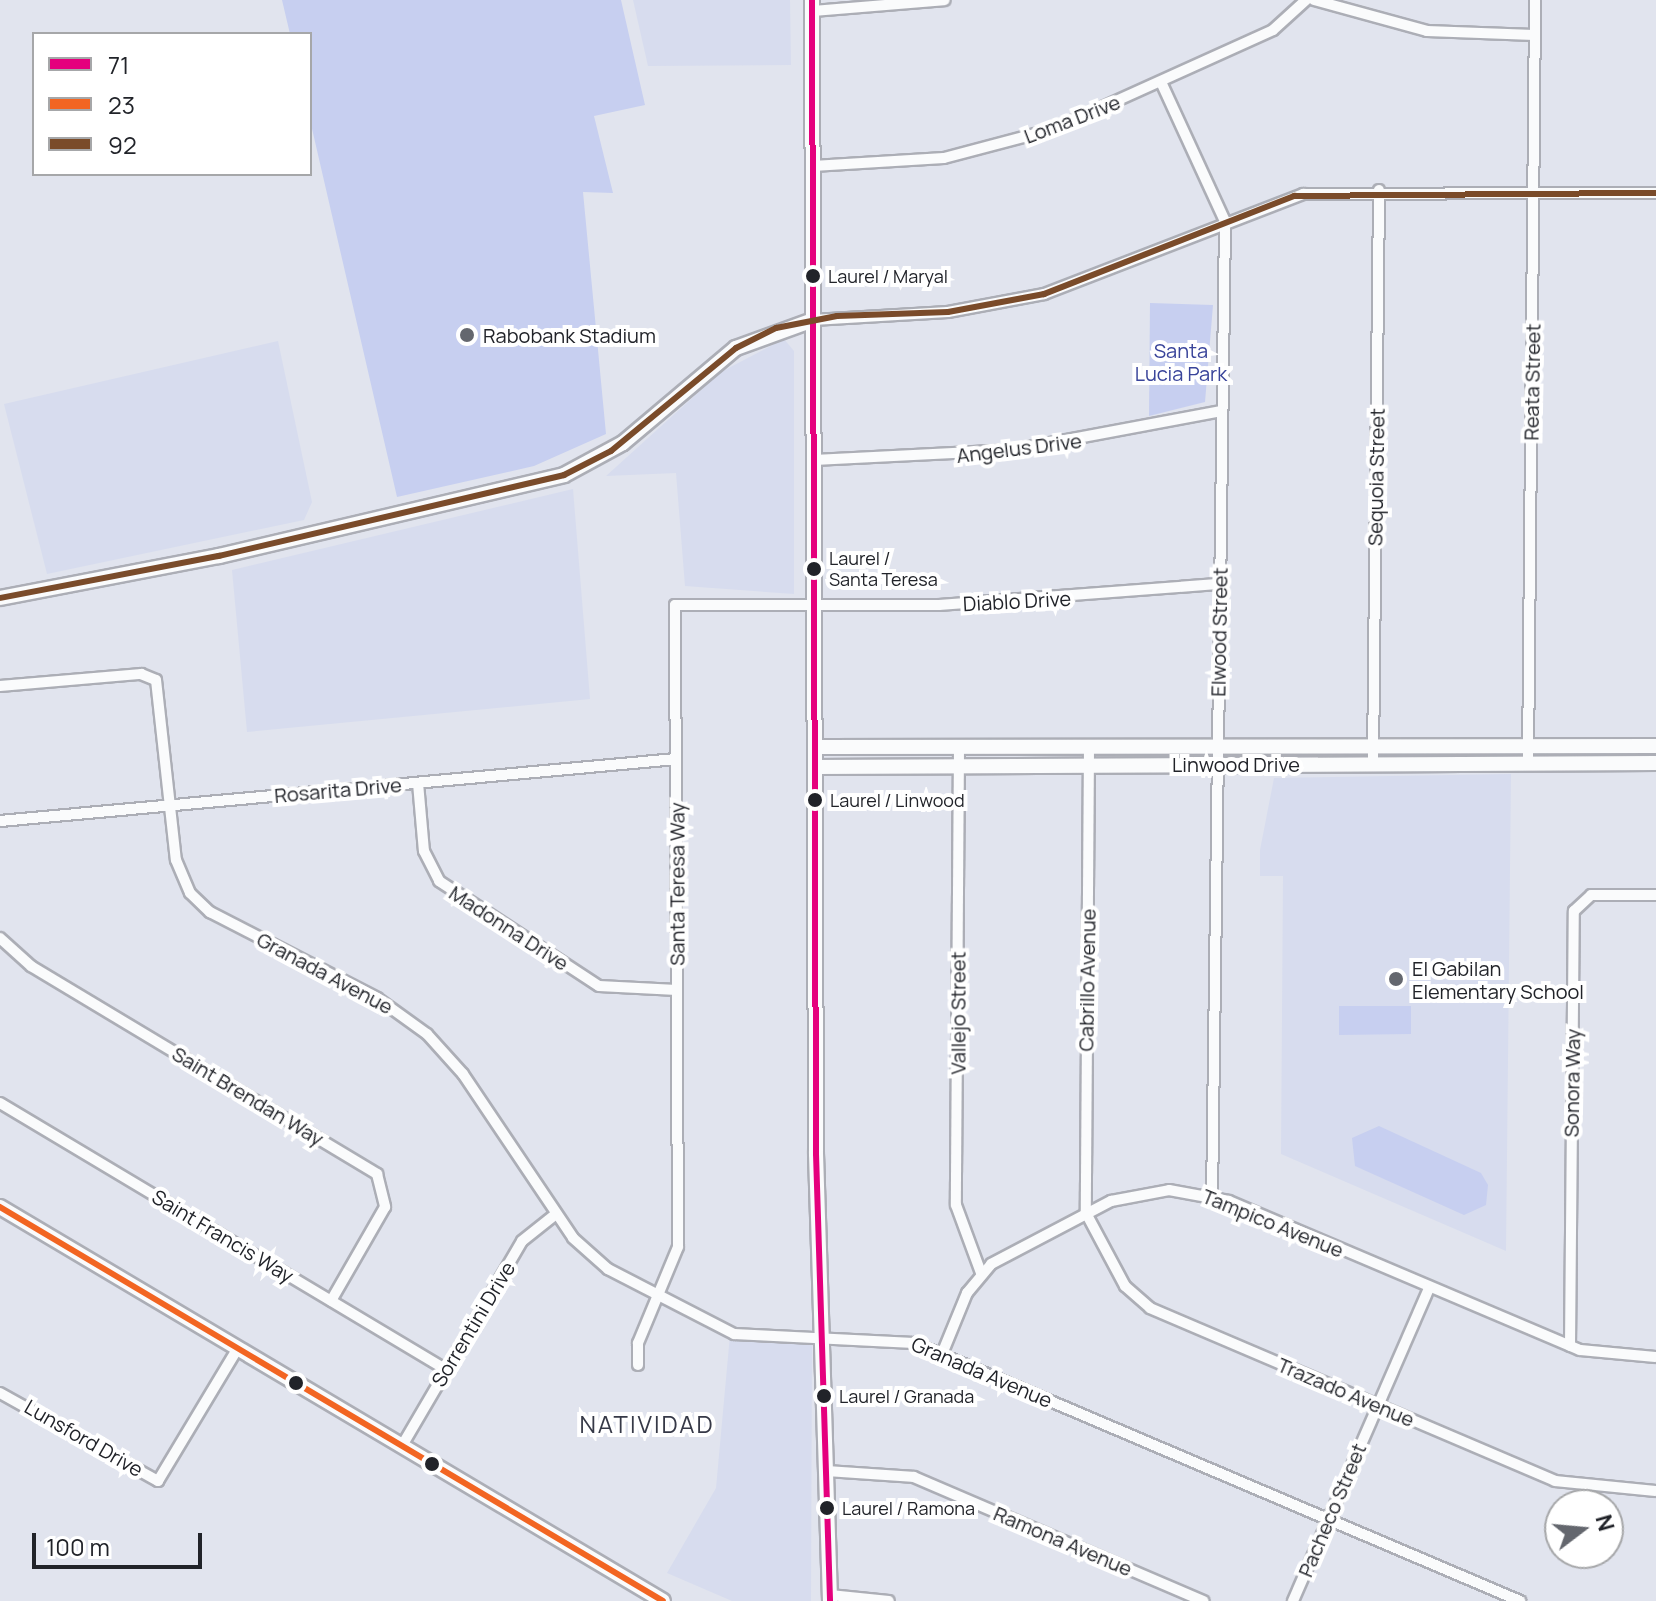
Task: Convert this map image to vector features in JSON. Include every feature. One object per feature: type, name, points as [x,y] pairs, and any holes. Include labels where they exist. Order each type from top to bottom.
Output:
[{"type":"street","points":[[889,1601],[826,1599],[830,1576],[827,1336],[816,1154],[812,6],[945,0]]},
{"type":"street","name":"Loma Drive","points":[[813,166],[983,150],[1161,82],[1273,30],[1306,0]]},
{"type":"street","points":[[1314,0],[1427,31],[1534,35]]},
{"type":"street","name":"Reata Street","points":[[1528,763],[1535,0]]},
{"type":"street","name":"Elwood Street","points":[[1161,82],[1225,221],[1212,1195]]},
{"type":"street","points":[[0,598],[219,556],[564,475],[623,443],[736,348],[813,320],[1017,300],[1122,268],[1225,221],[1303,194],[1379,190],[1656,193]]},
{"type":"street","name":"Sequoia Street","points":[[1373,764],[1379,190]]},
{"type":"street","name":"Angelus Drive","points":[[814,460],[1013,450],[1221,411]]},
{"type":"street","name":"Diablo Drive","points":[[815,605],[1040,600],[1220,584]]},
{"type":"street","name":"Santa Teresa Way","points":[[638,1365],[638,1343],[677,1254],[675,605],[815,605]]},
{"type":"street","name":"Granada Avenue","points":[[0,686],[153,678],[162,693],[177,867],[194,898],[377,998],[427,1034],[463,1074],[556,1214],[592,1258],[658,1298],[734,1334],[895,1338],[942,1354],[1520,1601]]},
{"type":"street","name":"Linwood Drive","points":[[816,747],[1656,746]]},
{"type":"street","name":"Vallejo Street","points":[[959,748],[956,1205],[981,1273]]},
{"type":"street","name":"Cabrillo Avenue","points":[[1086,1213],[1089,748]]},
{"type":"street","name":"Rosarita Drive","points":[[0,821],[676,759]]},
{"type":"street","name":"Linwood Drive","points":[[815,767],[1656,763]]},
{"type":"street","name":"Madonna Drive","points":[[418,783],[424,851],[439,881],[599,986],[677,990]]},
{"type":"street","name":"Sonora Way","points":[[1570,1346],[1574,911],[1591,895],[1656,895]]},
{"type":"street","name":"Saint Brendan Way","points":[[0,938],[31,966],[377,1174],[385,1207],[331,1301]]},
{"type":"street","name":"Saint Francis Way","points":[[0,1103],[445,1369]]},
{"type":"street","name":"Tampico Avenue","points":[[981,1273],[1086,1213],[1147,1191],[1212,1195],[1570,1346],[1656,1357]]},
{"type":"street","points":[[0,1207],[663,1601]]},
{"type":"street","name":"Trazado Avenue","points":[[1086,1213],[1118,1276],[1150,1308],[1555,1481],[1656,1491]]},
{"type":"street","name":"Sorrentini Drive","points":[[403,1444],[522,1241],[556,1214]]},
{"type":"street","points":[[942,1354],[981,1273]]},
{"type":"street","name":"Pacheco Street","points":[[1293,1601],[1429,1288]]},
{"type":"street","name":"Lunsford Drive","points":[[0,1393],[158,1481],[238,1348]]},
{"type":"street","name":"Ramona Avenue","points":[[828,1471],[914,1477],[1204,1601]]},
{"type":"shaded area","points":[[633,0],[790,0],[791,65],[648,66]]},
{"type":"shaded area","points":[[784,339],[794,351],[794,594],[685,586],[676,473],[606,476],[721,372]]},
{"type":"shaded area","points":[[278,341],[312,502],[304,520],[47,574],[4,404]]},
{"type":"shaded area","points":[[573,489],[590,699],[247,732],[232,570]]},
{"type":"shaded area","name":"El Gabilan Elementary School","points":[[1511,774],[1506,1251],[1281,1154],[1283,876],[1260,876],[1260,850],[1274,778]]},
{"type":"shaded area","points":[[730,1335],[812,1342],[811,1601],[732,1601],[667,1573],[716,1488]]},
{"type":"green space","points":[[282,0],[621,0],[645,105],[594,116],[613,193],[583,192],[606,434],[534,466],[397,497],[312,129],[312,32],[290,32]]},
{"type":"green space","name":"Santa Lucia Park","points":[[1150,303],[1213,305],[1205,402],[1149,416]]},
{"type":"green space","points":[[1339,1006],[1411,1006],[1411,1034],[1339,1035]]},
{"type":"green space","points":[[1379,1126],[1481,1173],[1488,1185],[1486,1205],[1464,1215],[1355,1166],[1352,1138]]},
{"type":"transit line","name":"71","points":[[812,0],[816,1154],[830,1601]]},
{"type":"transit line","name":"92","points":[[0,598],[219,556],[564,475],[611,451],[736,348],[776,328],[837,316],[948,312],[1044,294],[1294,196],[1656,193]]},
{"type":"transit line","name":"23","points":[[0,1207],[663,1601]]},
{"type":"place","name":"Laurel / Maryal","points":[[813,276]]},
{"type":"place","name":"Rabobank Stadium","points":[[467,335]]},
{"type":"place","name":"Laurel / Santa Teresa","points":[[814,569]]},
{"type":"place","name":"Laurel / Linwood","points":[[815,800]]},
{"type":"place","name":"El Gabilan Elementary School","points":[[1396,979]]},
{"type":"place","name":"Laurel / Granada","points":[[824,1396]]},
{"type":"place","name":"Laurel / Ramona","points":[[827,1508]]},
{"type":"district","name":"NATIVIDAD","points":[[647,1424]]}]
